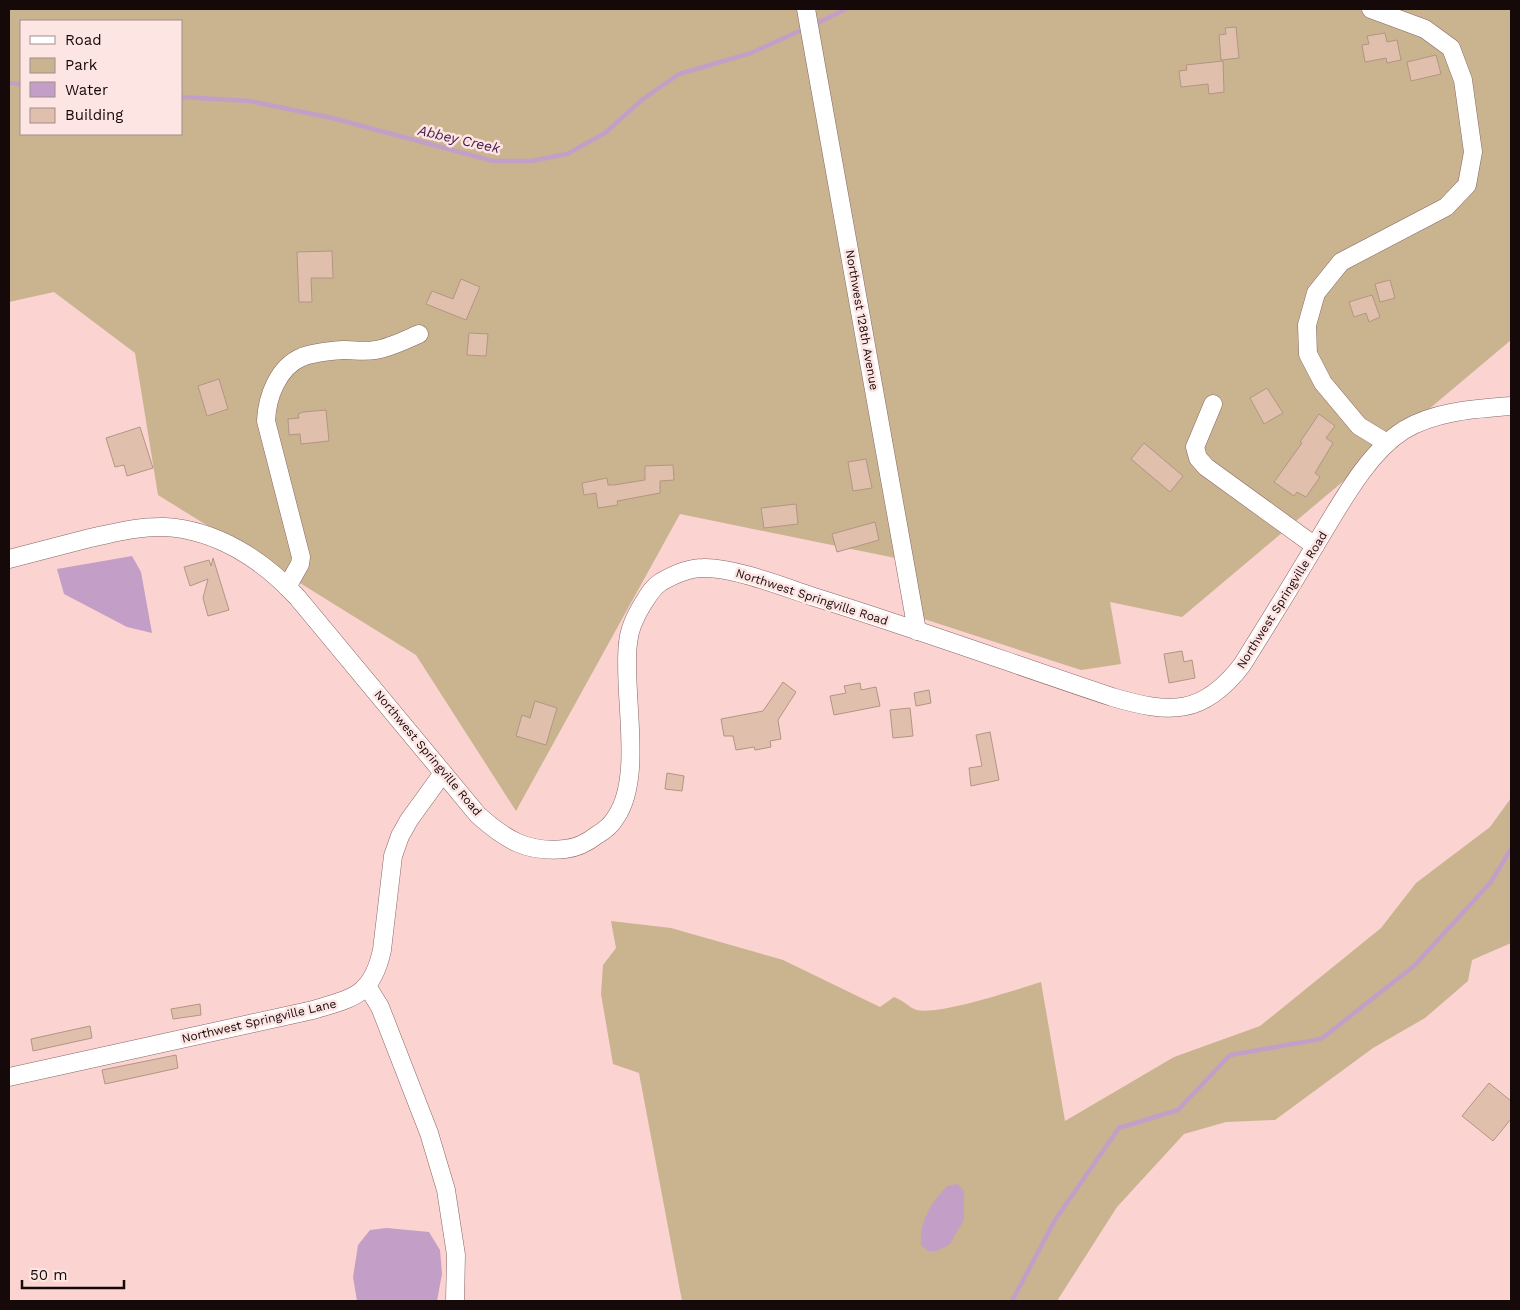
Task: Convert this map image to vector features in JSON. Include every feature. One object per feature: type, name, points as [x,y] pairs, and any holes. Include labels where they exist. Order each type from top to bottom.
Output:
[{"type":"street","name":"Northwest 128th Avenue","points":[[806,9],[917,631]]},
{"type":"street","points":[[1371,9],[1425,29],[1451,48],[1463,80],[1473,152],[1467,185],[1446,207],[1341,262],[1316,293],[1307,325],[1308,354],[1323,383],[1359,426],[1387,443]]},
{"type":"street","points":[[288,587],[300,564],[301,557],[266,421],[266,411],[271,394],[289,364],[302,357],[326,351],[373,351],[419,334]]},
{"type":"street","points":[[1213,404],[1196,447],[1198,458],[1206,467],[1315,546]]},
{"type":"street","name":"Northwest Springville Road","points":[[9,559],[125,531],[154,527],[176,528],[208,536],[243,552],[274,574],[288,587],[332,637],[478,815],[508,839],[528,848],[550,851],[570,849],[587,842],[603,831],[616,818],[625,799],[629,781],[630,762],[626,666],[628,640],[638,612],[653,588],[680,573],[703,568],[737,573],[831,602],[1130,702],[1169,709],[1188,706],[1204,701],[1215,694],[1229,682],[1242,665],[1358,478],[1387,443],[1404,430],[1425,420],[1450,413],[1511,406]]},
{"type":"street","name":"Northwest Springville Lane","points":[[9,1077],[313,1010],[342,1002],[358,994],[367,986],[376,973],[382,950],[390,870],[400,836],[409,820],[443,773]]},
{"type":"street","points":[[367,986],[380,1007],[429,1133],[446,1190],[456,1256],[455,1301]]},
{"type":"green space","points":[[9,9],[1511,9],[1511,340],[1182,617],[1110,602],[1121,664],[1081,670],[921,618],[910,561],[680,514],[516,811],[416,655],[158,495],[135,353],[54,292],[9,302]]},
{"type":"green space","points":[[1511,798],[1511,943],[1472,960],[1468,981],[1425,1018],[1373,1048],[1275,1120],[1226,1122],[1184,1134],[1117,1207],[1057,1301],[682,1301],[639,1073],[613,1064],[601,994],[603,965],[616,948],[611,921],[671,928],[783,960],[880,1007],[894,997],[917,1010],[942,1009],[978,1001],[1041,982],[1065,1121],[1174,1057],[1260,1026],[1381,928],[1416,883],[1490,827]]},
{"type":"water","points":[[132,556],[141,572],[152,633],[127,627],[64,594],[57,569]]},
{"type":"water","points":[[958,1184],[964,1191],[964,1220],[950,1244],[937,1251],[928,1251],[921,1245],[922,1228],[927,1213],[947,1186]]},
{"type":"water","points":[[387,1228],[429,1232],[440,1250],[442,1274],[437,1301],[357,1301],[353,1277],[358,1245],[370,1230]]},
{"type":"building","points":[[1236,27],[1239,58],[1221,60],[1219,35],[1226,34],[1225,28]]},
{"type":"building","points":[[1385,33],[1387,42],[1397,40],[1401,60],[1387,63],[1386,58],[1365,62],[1362,45],[1369,44],[1367,36]]},
{"type":"building","points":[[1436,55],[1441,74],[1411,81],[1407,62]]},
{"type":"building","points":[[1223,61],[1224,92],[1209,94],[1208,84],[1181,87],[1179,71],[1187,70],[1186,65]]},
{"type":"building","points":[[332,251],[333,278],[311,278],[312,302],[299,302],[297,252]]},
{"type":"building","points":[[461,279],[480,287],[466,320],[426,304],[432,291],[453,299]]},
{"type":"building","points":[[1390,280],[1395,298],[1380,302],[1375,284]]},
{"type":"building","points":[[1372,295],[1380,317],[1369,322],[1366,313],[1354,317],[1349,302]]},
{"type":"building","points":[[469,333],[488,334],[486,356],[467,355]]},
{"type":"building","points":[[219,379],[228,409],[207,416],[198,386]]},
{"type":"building","points":[[1267,388],[1283,413],[1264,424],[1250,398]]},
{"type":"building","points":[[326,410],[329,441],[301,444],[300,434],[289,435],[288,419],[299,418],[298,414],[303,412]]},
{"type":"building","points":[[1319,414],[1335,426],[1326,438],[1333,443],[1315,473],[1320,477],[1306,497],[1297,492],[1294,496],[1274,482],[1302,443],[1300,442]]},
{"type":"building","points":[[140,427],[153,468],[127,476],[124,465],[115,467],[106,438]]},
{"type":"building","points":[[1144,443],[1183,476],[1170,492],[1131,459]]},
{"type":"building","points":[[866,459],[872,488],[853,491],[848,462]]},
{"type":"building","points":[[673,465],[674,480],[660,481],[660,493],[617,501],[618,505],[598,508],[596,493],[584,495],[582,483],[607,478],[608,485],[645,480],[645,466]]},
{"type":"building","points":[[796,504],[798,524],[764,528],[761,508]]},
{"type":"building","points":[[875,522],[879,540],[837,552],[832,534]]},
{"type":"building","points":[[213,558],[229,610],[208,616],[203,598],[208,579],[190,586],[184,567],[209,560],[211,566]]},
{"type":"building","points":[[1182,651],[1184,662],[1192,660],[1195,678],[1169,683],[1164,654]]},
{"type":"building","points":[[783,682],[796,692],[778,720],[781,739],[770,741],[771,747],[755,750],[754,747],[736,750],[733,736],[724,736],[721,719],[763,711]]},
{"type":"building","points":[[860,683],[861,690],[876,687],[880,706],[834,715],[830,696],[846,693],[844,686]]},
{"type":"building","points":[[929,690],[931,703],[916,706],[914,693]]},
{"type":"building","points":[[535,701],[557,708],[546,745],[516,736],[522,715],[530,718]]},
{"type":"building","points":[[910,708],[913,736],[893,738],[890,710]]},
{"type":"building","points":[[990,732],[999,780],[971,786],[969,768],[982,766],[976,735]]},
{"type":"building","points":[[667,773],[684,776],[682,791],[665,789]]},
{"type":"building","points":[[200,1004],[201,1015],[173,1019],[171,1009]]},
{"type":"building","points":[[90,1026],[92,1038],[33,1051],[31,1039]]},
{"type":"building","points":[[176,1055],[178,1068],[105,1084],[102,1070]]},
{"type":"building","points":[[1489,1083],[1511,1101],[1511,1119],[1493,1141],[1462,1116]]},
{"type":"waterway","name":"Abbey Creek","points":[[813,25],[846,9]]},
{"type":"waterway","name":"Abbey Creek","points":[[182,97],[250,101],[332,118],[493,161],[531,161],[567,154],[605,133],[643,99],[679,74],[751,53],[806,28]]},
{"type":"waterway","name":"Abbey Creek","points":[[9,83],[20,84]]},
{"type":"waterway","points":[[1012,1301],[1055,1220],[1119,1128],[1178,1110],[1230,1055],[1321,1039],[1414,966],[1491,882],[1511,849]]}]
